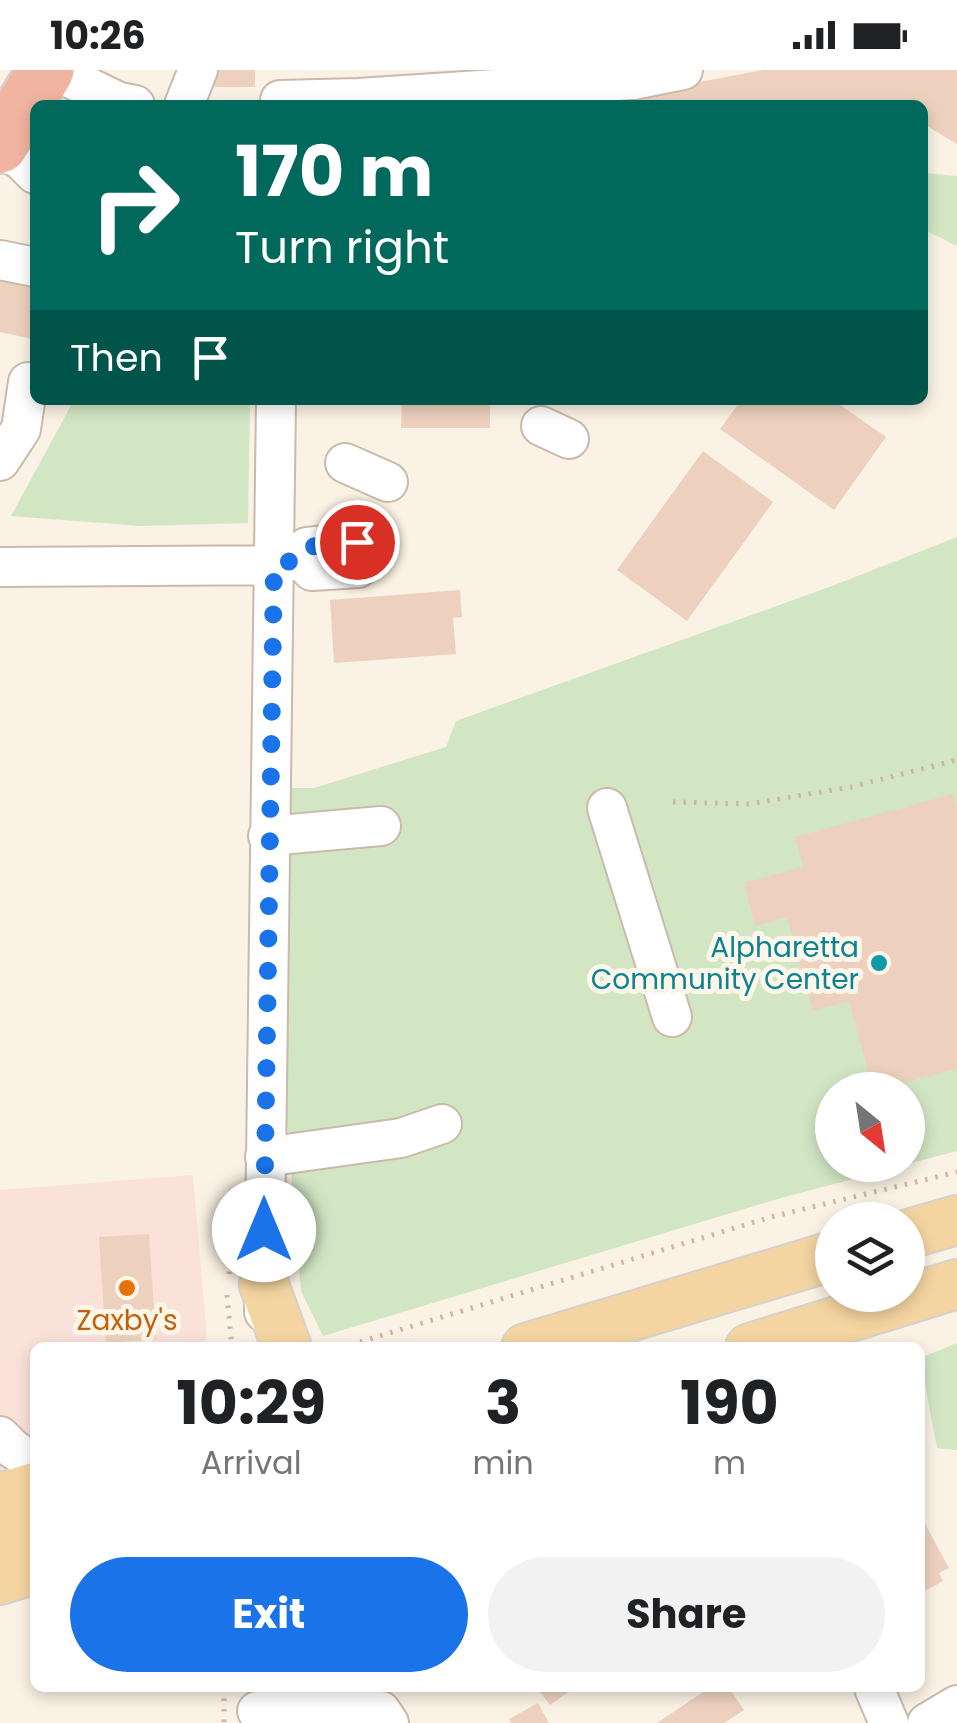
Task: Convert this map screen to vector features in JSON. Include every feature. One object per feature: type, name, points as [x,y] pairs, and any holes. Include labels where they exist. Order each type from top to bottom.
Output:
[{"type":"highway","points":[[30,100],[50,70]]},
{"type":"highway","points":[[0,146],[30,100]]},
{"type":"main road","points":[[925,1229],[957,1220]]},
{"type":"main road","points":[[546,1342],[815,1261]]},
{"type":"main road","points":[[264,1284],[286,1342]]},
{"type":"main road","points":[[769,1342],[957,1284]]},
{"type":"main road","points":[[0,1498],[30,1489]]},
{"type":"main road","points":[[0,1542],[30,1533]]},
{"type":"main road","points":[[0,1580],[30,1571]]},
{"type":"street","points":[[50,70],[130,92]]},
{"type":"street","points":[[186,100],[198,70]]},
{"type":"street","points":[[280,92],[358,98],[633,80],[683,70]]},
{"type":"street","points":[[0,146],[30,169]]},
{"type":"street","points":[[0,260],[30,266]]},
{"type":"street","points":[[0,461],[21,429],[21,372]]},
{"type":"street","points":[[263,1342],[268,836],[287,562],[276,405]]},
{"type":"street","points":[[345,463],[388,482]]},
{"type":"street","points":[[0,567],[287,562]]},
{"type":"street","points":[[608,808],[672,1017]]},
{"type":"street","points":[[268,836],[380,826]]},
{"type":"street","points":[[265,1157],[402,1138],[442,1124]]},
{"type":"street","points":[[0,1436],[30,1460]]},
{"type":"street","points":[[876,1692],[889,1723]]},
{"type":"street","points":[[927,1723],[957,1705]]},
{"type":"street","points":[[257,1707],[381,1711],[389,1723]]},
{"type":"path","points":[[674,802],[750,804],[851,787],[957,760]]},
{"type":"path","points":[[360,1342],[771,1217],[957,1172]]},
{"type":"shaded area","points":[[193,1175],[207,1340],[30,1342],[30,1544],[0,1578],[0,1190]]},
{"type":"green space","points":[[928,173],[957,176],[957,246],[928,232]]},
{"type":"green space","points":[[71,405],[250,405],[248,523],[141,526],[11,516]]},
{"type":"green space","points":[[957,537],[957,1151],[925,1159],[925,1072],[815,1072],[815,1182],[842,1182],[323,1336],[301,1291],[280,1041],[285,788],[314,788],[446,747],[456,721]]},
{"type":"green space","points":[[957,1343],[957,1450],[937,1448],[925,1384],[925,1356]]},
{"type":"building","points":[[215,70],[255,70],[255,87],[215,87]]},
{"type":"building","points":[[763,70],[957,70],[957,144],[928,127],[928,100],[604,100]]},
{"type":"building","points":[[0,265],[30,272],[30,339],[0,332]]},
{"type":"building","points":[[402,405],[490,405],[490,428],[401,428]]},
{"type":"building","points":[[737,405],[840,405],[886,437],[834,510],[720,429]]},
{"type":"building","points":[[703,451],[773,502],[687,621],[617,570]]},
{"type":"building","points":[[460,590],[462,617],[453,618],[456,654],[334,663],[330,600]]},
{"type":"building","name":"Alpharetta Community Center","points":[[953,794],[957,809],[957,1069],[925,1077],[925,1072],[868,1072],[849,1001],[813,1011],[787,917],[755,926],[744,883],[803,867],[795,837]]},
{"type":"building","name":"Zaxby's","points":[[149,1234],[156,1339],[106,1342],[99,1237]]},
{"type":"building","points":[[925,1524],[949,1568],[939,1573],[943,1581],[925,1591]]},
{"type":"building","points":[[540,1692],[568,1692],[550,1705]]},
{"type":"building","points":[[703,1692],[732,1692],[744,1710],[724,1723],[657,1723]]},
{"type":"building","points":[[538,1703],[549,1723],[511,1723],[509,1719]]},
{"type":"place","name":"Alpharetta Community Center","points":[[879,963]]},
{"type":"place","name":"Zaxby's","points":[[127,1288]]},
{"type":"route","points":[[264,1230],[274,565],[300,559],[307,547],[357,542]]}]
